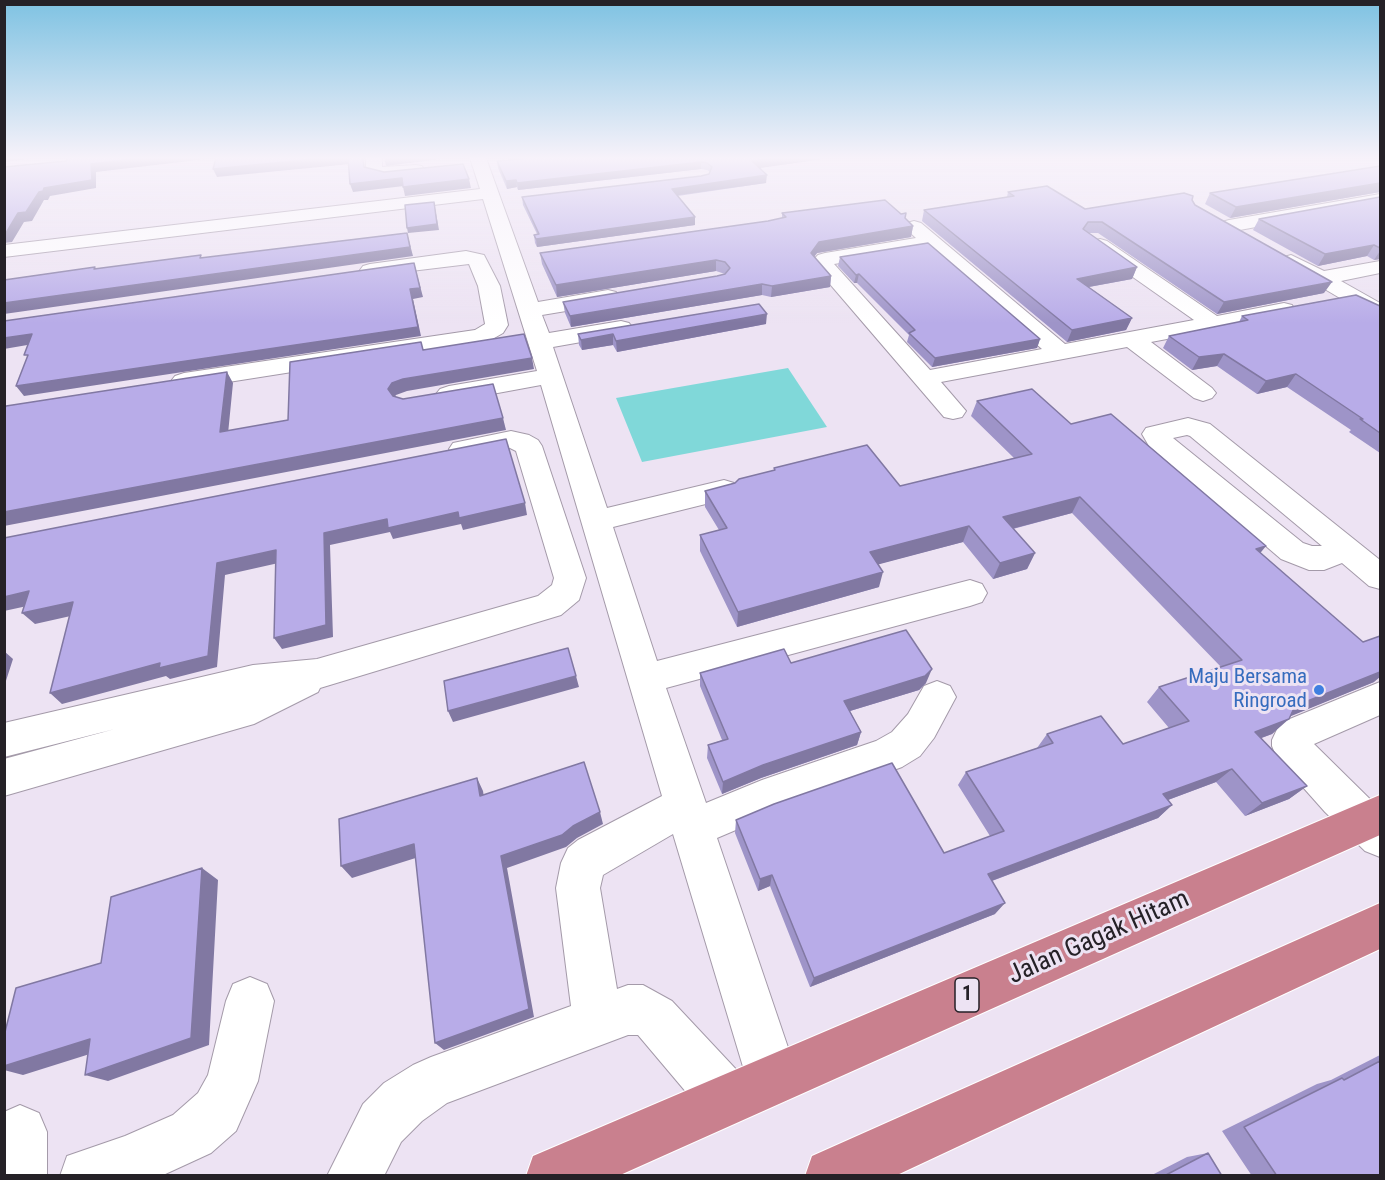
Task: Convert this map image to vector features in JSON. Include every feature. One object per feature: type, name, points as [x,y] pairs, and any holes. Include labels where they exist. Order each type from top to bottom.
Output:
[{"type":"highway","name":"Jalan Gagak Hitam","points":[[553,1176],[727,1099],[1375,824]]},
{"type":"highway","points":[[832,1176],[1380,926]]},
{"type":"street","points":[[4,251],[252,213]]},
{"type":"street","points":[[503,213],[524,258],[530,310],[773,1080]]},
{"type":"street","points":[[1229,226],[1301,213]]},
{"type":"street","points":[[1208,216],[1380,312]]},
{"type":"street","points":[[910,224],[1059,351]]},
{"type":"street","points":[[1091,239],[1214,324]]},
{"type":"street","points":[[931,242],[828,258],[821,262],[953,411]]},
{"type":"street","points":[[167,384],[482,336],[493,331],[497,325],[489,286],[477,260],[466,257],[352,273]]},
{"type":"street","points":[[1321,278],[1380,267]]},
{"type":"street","points":[[530,310],[623,294]]},
{"type":"street","points":[[925,378],[1354,297]]},
{"type":"street","points":[[540,342],[641,324]]},
{"type":"street","points":[[1130,339],[1203,393]]},
{"type":"street","points":[[429,398],[551,376]]},
{"type":"street","points":[[1345,549],[1324,558],[1309,558],[1292,551],[1159,440],[1156,434],[1188,426],[1200,430],[1380,577]]},
{"type":"street","points":[[4,740],[253,680],[317,674],[549,606],[567,591],[570,578],[528,446],[511,439],[430,455]]},
{"type":"street","points":[[596,521],[724,490]]},
{"type":"street","points":[[645,679],[970,593]]},
{"type":"street","points":[[4,778],[254,708],[317,674]]},
{"type":"street","points":[[598,1020],[578,888],[582,863],[592,855],[689,816],[762,799],[888,754],[906,744],[914,735],[937,697]]},
{"type":"street","points":[[1375,824],[1297,753],[1291,746],[1290,740],[1294,735],[1380,698]]},
{"type":"street","points":[[114,1171],[192,1134],[217,1112],[232,1082],[250,1001]]},
{"type":"street","points":[[354,1176],[382,1123],[403,1102],[431,1083],[628,1010],[643,1010],[655,1018],[727,1099]]},
{"type":"shaded area","points":[[788,368],[827,427],[642,462],[616,398]]},
{"type":"building","points":[[4,213],[18,213],[6,233],[4,233]]},
{"type":"building","points":[[406,213],[436,213],[437,224],[407,228]]},
{"type":"building","points":[[529,213],[692,213],[695,217],[536,239],[534,235],[539,234]]},
{"type":"building","points":[[782,213],[906,213],[905,218],[913,226],[819,242],[811,253],[831,276],[772,286],[762,284],[570,316],[563,302],[717,276],[725,274],[730,268],[725,262],[716,260],[556,285],[540,253],[768,221],[786,217]]},
{"type":"building","points":[[928,213],[1209,213],[1332,282],[1224,302],[1102,222],[1088,222],[1083,229],[1137,267],[1077,279],[1132,318],[1072,330]]},
{"type":"building","points":[[1292,213],[1380,213],[1380,248],[1374,245],[1325,254],[1259,219]]},
{"type":"building","points":[[407,233],[410,247],[4,303],[4,280],[95,267],[94,269],[201,255],[200,258]]},
{"type":"building","points":[[928,243],[1040,339],[935,358],[909,333],[915,330],[840,257]]},
{"type":"building","points":[[414,263],[420,288],[410,289],[418,327],[16,386],[28,355],[24,355],[32,334],[4,338],[4,321]]},
{"type":"building","points":[[1356,295],[1380,306],[1380,433],[1296,374],[1266,381],[1224,354],[1199,357],[1169,336],[1248,320],[1242,316]]},
{"type":"building","points":[[759,304],[767,314],[616,341],[613,334],[581,340],[578,334]]},
{"type":"building","points":[[524,334],[532,358],[403,379],[392,383],[388,389],[393,396],[403,399],[493,384],[503,418],[4,512],[4,409],[6,406],[227,372],[220,432],[288,420],[290,362],[421,342],[423,350]]},
{"type":"building","points":[[1032,389],[1071,424],[1111,414],[1266,546],[1256,549],[1363,642],[1380,636],[1380,672],[1295,706],[1289,719],[1255,732],[1307,786],[1262,803],[1232,769],[1163,794],[1172,805],[988,874],[1005,903],[814,978],[772,875],[760,879],[736,820],[774,804],[892,763],[944,853],[1004,831],[966,772],[1053,743],[1047,734],[1101,716],[1123,744],[1189,721],[1159,687],[1242,660],[1080,497],[1003,517],[1035,553],[1000,563],[969,526],[870,552],[883,572],[738,612],[700,535],[727,528],[705,491],[775,470],[774,468],[867,445],[900,486],[1032,454],[977,401]]},
{"type":"building","points":[[506,439],[525,503],[459,518],[458,512],[388,528],[387,519],[324,533],[326,625],[274,638],[276,550],[217,563],[208,656],[159,668],[160,663],[50,693],[73,602],[22,613],[29,591],[4,597],[4,538]]},
{"type":"building","points":[[906,630],[932,669],[925,676],[844,701],[861,732],[763,765],[723,782],[708,745],[728,739],[700,673],[784,649],[791,663]]},
{"type":"building","points":[[568,648],[576,676],[448,711],[444,681]]},
{"type":"building","points":[[584,762],[600,812],[573,826],[562,835],[501,856],[529,1009],[435,1043],[414,844],[341,866],[339,819],[477,778],[480,796]]},
{"type":"building","points":[[202,868],[191,1038],[85,1075],[90,1039],[4,1066],[4,1036],[16,988],[101,963],[111,897]]},
{"type":"building","points":[[1380,1061],[1380,1176],[1277,1176],[1244,1127]]},
{"type":"building","points":[[1208,1153],[1222,1176],[1164,1176]]},
{"type":"place","name":"Maju Bersama Ringroad","points":[[1319,690]]}]
